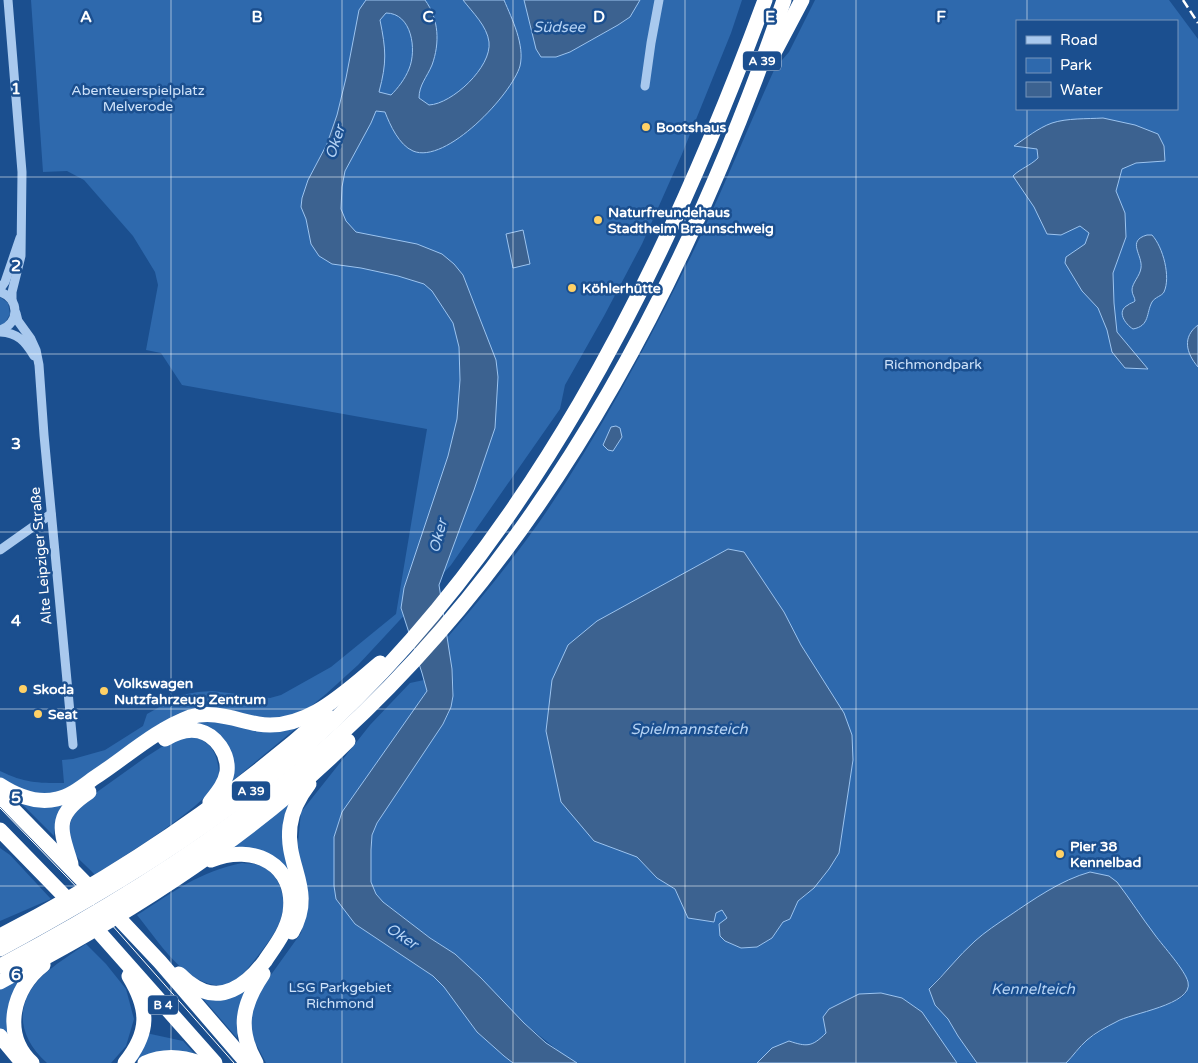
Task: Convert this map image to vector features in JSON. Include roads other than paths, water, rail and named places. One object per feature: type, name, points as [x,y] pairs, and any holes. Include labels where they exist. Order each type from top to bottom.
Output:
[{"type":"highway","name":"A 39","points":[[0,949],[115,884],[178,844],[225,811],[302,749],[351,704],[379,669],[421,628],[490,540],[558,440],[610,351],[675,221],[728,99],[765,0]]},
{"type":"highway","name":"A 39","points":[[0,966],[118,901],[207,842],[260,802],[309,763],[387,695],[476,589],[510,545],[565,465],[610,389],[660,297],[714,181],[746,105],[784,0]]},
{"type":"highway","points":[[746,105],[802,0]]},
{"type":"highway","points":[[0,784],[26,798],[38,800],[58,799],[83,786],[139,746],[177,722],[192,716],[206,715],[223,716],[265,725],[279,725],[298,720],[320,710],[379,669]]},
{"type":"highway","points":[[0,935],[25,924],[121,868],[199,816],[267,765],[379,669]]},
{"type":"highway","points":[[256,1063],[244,1032],[245,1008],[256,986],[284,944],[299,917],[301,909],[301,888],[290,844],[290,824],[294,811],[300,796],[328,761],[387,695]]},
{"type":"highway","points":[[72,868],[61,832],[63,822],[71,807],[78,799],[178,732],[198,730],[214,739],[223,751],[227,765],[227,773],[219,791],[199,816]]},
{"type":"highway","points":[[0,982],[76,940],[179,876],[261,817],[328,761]]},
{"type":"highway","name":"B 4","points":[[0,796],[72,868],[160,962],[247,1063]]},
{"type":"highway","name":"B 4","points":[[0,830],[113,946],[215,1063]]},
{"type":"highway","points":[[0,842],[10,850],[29,859]]},
{"type":"highway","points":[[160,962],[181,974],[190,984],[200,989],[220,993],[236,989],[257,972],[282,934],[290,914],[290,893],[287,883],[271,863],[255,855],[238,853],[221,856],[179,876]]},
{"type":"highway","points":[[32,1063],[21,1050],[16,1036],[13,1015],[16,1000],[23,986],[35,971],[76,940]]},
{"type":"highway","points":[[113,946],[139,992],[143,1003],[144,1022],[142,1033],[138,1044],[125,1063]]},
{"type":"highway","points":[[0,1036],[22,1063]]},
{"type":"highway","points":[[145,1063],[164,1057],[186,1058],[200,1063]]},
{"type":"street","points":[[8,0],[22,172],[21,256],[12,292],[12,300]]},
{"type":"street","points":[[645,86],[650,42],[658,0]]},
{"type":"street","points":[[12,300],[0,290],[5,282],[21,236]]},
{"type":"street","name":"Alte Leipziger Straße","points":[[12,300],[18,321],[34,344],[39,365],[73,745]]},
{"type":"street","points":[[0,331],[6,329],[13,322],[16,313]]},
{"type":"street","name":"Alte Leipziger Straße","points":[[0,331],[17,335],[27,344],[39,365]]},
{"type":"street","points":[[0,550],[51,514]]},
{"type":"water","name":"Oker","points":[[366,0],[425,0],[430,7],[437,31],[435,57],[419,93],[419,98],[429,105],[438,103],[459,91],[477,73],[488,52],[489,42],[486,31],[463,0],[504,0],[517,32],[521,49],[520,66],[505,93],[476,124],[443,148],[427,153],[413,151],[399,139],[385,112],[376,111],[345,171],[342,187],[341,209],[346,221],[356,232],[417,244],[442,254],[454,264],[463,275],[496,360],[498,377],[495,428],[439,585],[452,669],[453,696],[451,707],[443,724],[377,823],[372,835],[371,882],[376,894],[383,902],[430,938],[455,954],[546,1043],[577,1063],[513,1063],[477,1032],[444,987],[433,976],[355,924],[336,899],[334,886],[334,837],[342,812],[427,691],[401,608],[404,588],[448,456],[457,419],[460,380],[459,347],[453,323],[432,291],[424,284],[398,276],[332,264],[319,256],[311,244],[306,219],[301,207],[302,198],[308,180],[327,144],[337,115],[359,10]],"holes":[[[386,13],[402,19],[407,26],[412,43],[412,52],[407,73],[391,95],[379,92],[385,56],[380,20]]]},
{"type":"water","name":"Südsee","points":[[524,0],[640,0],[630,17],[618,25],[570,52],[556,57],[541,57],[536,49]]},
{"type":"water","points":[[1103,118],[1135,125],[1158,134],[1164,146],[1165,161],[1136,163],[1122,169],[1116,191],[1125,213],[1126,237],[1113,273],[1117,332],[1148,369],[1125,368],[1112,352],[1107,330],[1098,308],[1082,291],[1065,263],[1066,257],[1085,244],[1089,233],[1080,226],[1061,235],[1047,234],[1034,207],[1013,176],[1038,158],[1037,149],[1014,146],[1032,133],[1058,121]]},
{"type":"water","points":[[523,230],[530,264],[513,268],[506,234]]},
{"type":"water","points":[[1147,235],[1152,235],[1160,247],[1165,262],[1166,286],[1164,292],[1152,302],[1145,322],[1133,329],[1127,324],[1122,314],[1124,308],[1135,301],[1132,287],[1141,268],[1136,245],[1137,241]]},
{"type":"water","points":[[1198,325],[1198,367],[1189,351],[1188,340]]},
{"type":"water","points":[[616,426],[620,428],[622,437],[613,451],[608,450],[603,445],[611,427]]},
{"type":"water","name":"Spielmannsteich","points":[[728,549],[744,552],[784,612],[801,645],[844,713],[852,735],[853,760],[839,853],[814,888],[798,901],[790,919],[783,922],[772,938],[757,947],[741,948],[725,941],[720,936],[719,924],[727,918],[722,910],[716,913],[714,922],[688,918],[675,889],[657,878],[637,857],[594,841],[561,802],[546,731],[552,680],[568,645],[597,621]]},
{"type":"water","name":"Kennelteich","points":[[1090,872],[1109,876],[1117,882],[1183,971],[1188,982],[1187,990],[1181,997],[1172,1002],[1123,1019],[1101,1030],[1090,1037],[1066,1063],[977,1063],[948,1019],[935,1005],[929,989],[969,947],[991,928],[1048,891],[1079,875]]},
{"type":"water","points":[[881,993],[902,998],[922,1012],[957,1063],[757,1063],[772,1048],[789,1041],[805,1045],[817,1041],[826,1033],[823,1017],[829,1009],[859,994]]},
{"type":"tram line","points":[[0,808],[95,906],[234,1063]]},
{"type":"railway","points":[[1183,0],[1198,23]]},
{"type":"place","name":"Bootshaus","points":[[646,127]]},
{"type":"place","name":"Naturfreundehaus Stadtheim Braunschweig","points":[[598,220]]},
{"type":"place","name":"Köhlerhütte","points":[[572,288]]},
{"type":"place","name":"Skoda","points":[[23,689]]},
{"type":"place","name":"Volkswagen Nutzfahrzeug Zentrum","points":[[104,691]]},
{"type":"place","name":"Seat","points":[[38,714]]},
{"type":"place","name":"Pier 38 Kennelbad","points":[[1060,854]]},
{"type":"park label","name":"Abenteuerspielplatz Melverode","points":[[138,98]]},
{"type":"park label","name":"Richmondpark","points":[[933,364]]},
{"type":"park label","name":"LSG Parkgebiet Richmond","points":[[340,996]]}]
